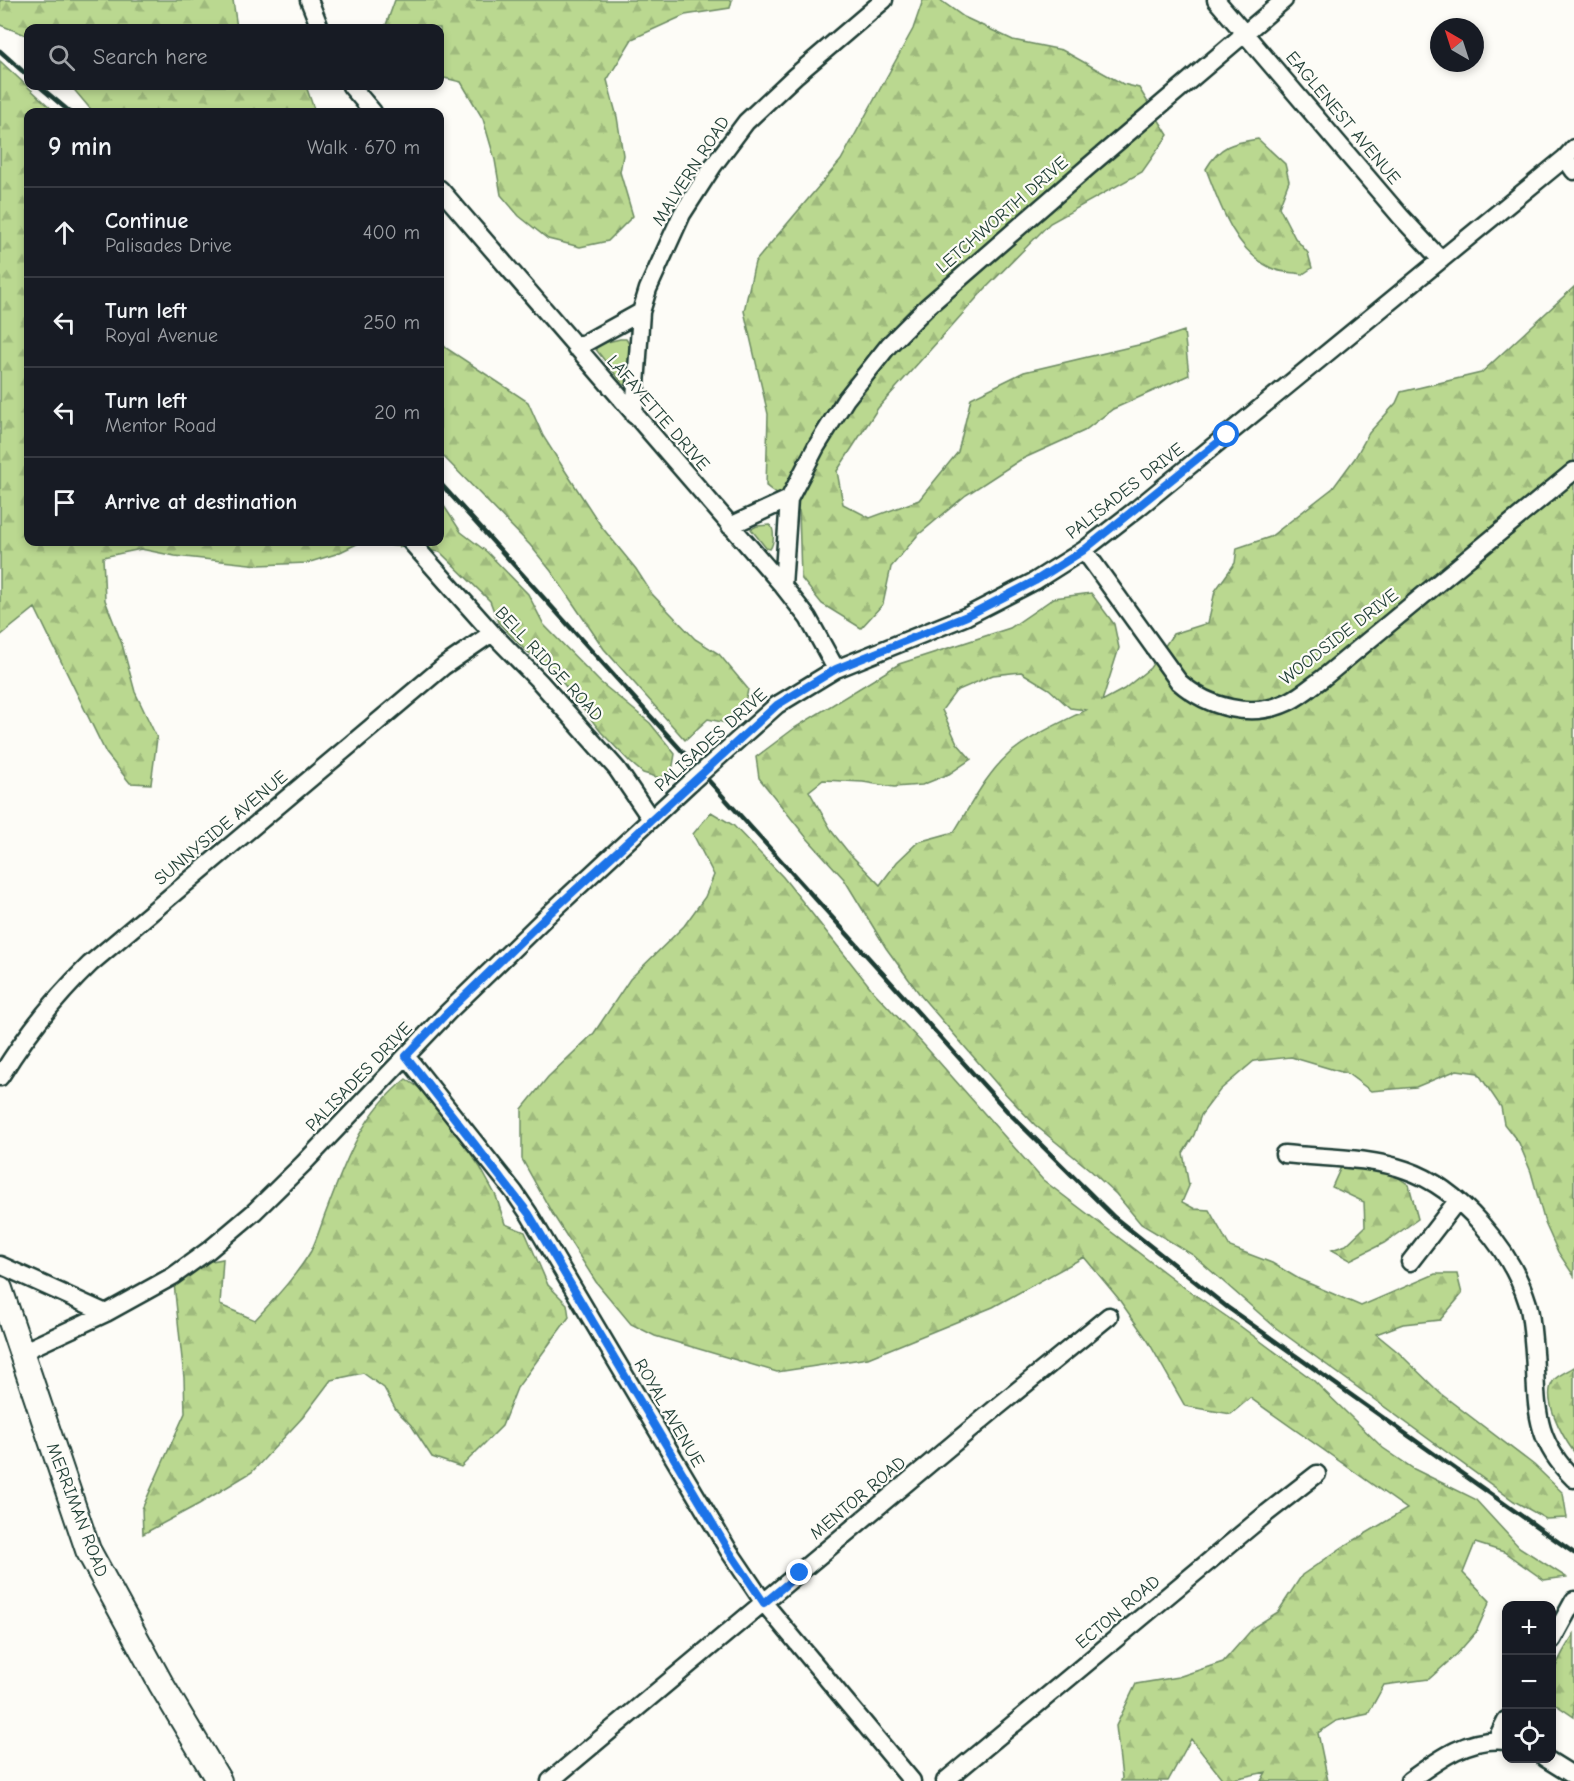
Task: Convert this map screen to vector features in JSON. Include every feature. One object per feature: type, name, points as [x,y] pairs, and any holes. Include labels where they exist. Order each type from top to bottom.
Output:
[{"type":"main road","name":"MERRIMAN ROAD","points":[[0,1288],[88,1550],[161,1684],[219,1781]]},
{"type":"street","points":[[309,0],[318,24]]},
{"type":"street","name":"MALVERN ROAD","points":[[634,415],[641,312],[648,289],[682,214],[713,166],[746,122],[795,76],[884,0]]},
{"type":"street","name":"EAGLENEST AVENUE","points":[[1216,0],[1401,217],[1441,260]]},
{"type":"street","name":"LETCHWORTH DRIVE","points":[[783,586],[789,499],[816,447],[846,399],[889,345],[947,289],[1284,0]]},
{"type":"street","points":[[355,90],[370,108]]},
{"type":"street","name":"PALISADES DRIVE","points":[[22,1352],[106,1313],[173,1276],[209,1250],[254,1212],[448,1012],[540,922],[777,705],[836,669],[967,616],[1035,581],[1084,550],[1441,260],[1571,159]]},
{"type":"street","name":"LAFAYETTE DRIVE","points":[[444,194],[783,586],[808,618],[836,669]]},
{"type":"street","points":[[576,348],[641,312]]},
{"type":"street","name":"WOODSIDE DRIVE","points":[[1084,550],[1179,682],[1202,699],[1216,704],[1232,709],[1263,709],[1290,701],[1323,678],[1574,471]]},
{"type":"street","points":[[730,526],[789,499]]},
{"type":"street","name":"BELL RIDGE ROAD","points":[[415,546],[617,769],[651,819]]},
{"type":"street","name":"SUNNYSIDE AVENUE","points":[[0,1077],[16,1050],[63,990],[90,964],[444,666],[492,633]]},
{"type":"street","name":"ROYAL AVENUE","points":[[406,1056],[529,1214],[729,1551],[764,1603],[912,1781]]},
{"type":"street","points":[[1284,1154],[1364,1161],[1405,1169],[1433,1181],[1486,1227],[1507,1259],[1528,1304],[1539,1422],[1554,1457],[1574,1479]]},
{"type":"street","points":[[1410,1262],[1457,1202]]},
{"type":"street","points":[[0,1265],[106,1313]]},
{"type":"street","name":"MENTOR ROAD","points":[[550,1781],[1109,1316]]},
{"type":"street","name":"ECTON ROAD","points":[[945,1781],[1317,1474]]},
{"type":"street","points":[[1556,1631],[1574,1600]]},
{"type":"street","points":[[1409,1781],[1443,1756],[1458,1749],[1501,1741]]},
{"type":"street","points":[[1553,1763],[1574,1776]]},
{"type":"green space","points":[[0,0],[233,0],[236,24],[24,24],[24,34],[0,25]]},
{"type":"green space","points":[[395,0],[732,0],[730,8],[685,15],[632,39],[607,80],[617,117],[623,155],[620,172],[633,216],[608,241],[580,247],[548,239],[519,216],[501,195],[495,160],[483,119],[461,82],[444,78],[444,24],[386,24]]},
{"type":"green space","points":[[923,0],[940,0],[964,17],[1013,40],[1062,50],[1123,84],[1139,88],[1168,135],[1142,172],[1050,223],[983,291],[878,408],[837,471],[843,504],[870,518],[919,500],[958,452],[971,398],[1024,372],[1151,342],[1184,331],[1189,375],[1113,409],[1084,431],[1020,460],[966,495],[917,536],[891,567],[883,604],[861,628],[822,604],[801,578],[799,511],[766,486],[768,414],[744,311],[755,262],[841,160],[913,29]]},
{"type":"green space","points":[[0,61],[24,83],[24,90],[31,90],[51,108],[24,108],[24,546],[353,546],[307,563],[259,565],[175,556],[141,549],[103,557],[105,600],[122,644],[135,692],[157,738],[151,784],[130,783],[106,753],[35,608],[0,636]]},
{"type":"green space","points":[[74,90],[307,90],[314,108],[90,108]]},
{"type":"green space","points":[[1258,139],[1285,164],[1289,181],[1279,207],[1295,238],[1308,253],[1312,268],[1303,274],[1275,270],[1247,250],[1230,225],[1206,169],[1216,155],[1228,146]]},
{"type":"green space","points":[[1574,287],[1574,1276],[1558,1252],[1545,1223],[1531,1172],[1519,1143],[1504,1124],[1501,1107],[1478,1073],[1457,1070],[1416,1087],[1371,1091],[1348,1074],[1291,1057],[1254,1061],[1220,1090],[1201,1115],[1194,1135],[1183,1153],[1189,1186],[1182,1202],[1195,1209],[1209,1210],[1230,1247],[1272,1263],[1299,1279],[1361,1306],[1435,1274],[1457,1274],[1462,1294],[1440,1320],[1403,1324],[1376,1334],[1441,1394],[1534,1465],[1563,1493],[1567,1518],[1546,1519],[1514,1501],[1276,1328],[1193,1255],[1141,1224],[1116,1194],[1035,1125],[921,996],[886,948],[844,879],[806,837],[759,778],[756,757],[796,727],[899,664],[1010,628],[1054,598],[1091,593],[1114,624],[1119,648],[1102,701],[1124,689],[1150,668],[1173,634],[1208,623],[1215,591],[1235,563],[1237,548],[1270,537],[1333,488],[1355,458],[1369,433],[1396,403],[1401,392],[1481,373]],"holes":[[[1021,672],[1049,689],[1070,708],[1086,710],[1037,735],[1010,753],[986,780],[954,832],[918,842],[897,862],[880,885],[833,833],[809,791],[823,780],[863,782],[894,787],[922,785],[949,774],[971,759],[957,743],[942,710],[956,691],[993,675]]]},
{"type":"green space","points":[[626,339],[629,343],[631,355],[627,386],[594,347]]},
{"type":"green space","points":[[444,346],[528,402],[543,436],[564,469],[601,526],[636,569],[652,594],[695,639],[719,654],[748,689],[741,708],[726,723],[708,719],[685,740],[604,649],[551,571],[530,545],[444,457]]},
{"type":"green space","points":[[444,506],[461,532],[487,552],[528,594],[544,625],[600,682],[650,723],[675,754],[672,771],[660,778],[643,773],[630,762],[601,732],[556,674],[524,649],[498,622],[490,601],[440,552],[395,546],[444,546]]},
{"type":"green space","points":[[770,525],[773,537],[770,549],[766,548],[751,529]]},
{"type":"green space","points":[[711,812],[733,825],[783,877],[874,992],[1043,1180],[1185,1288],[1313,1380],[1383,1448],[1414,1469],[1475,1499],[1519,1547],[1566,1577],[1544,1580],[1504,1552],[1475,1543],[1463,1573],[1490,1601],[1476,1632],[1457,1654],[1429,1679],[1384,1685],[1368,1714],[1336,1721],[1318,1733],[1328,1781],[1261,1781],[1266,1772],[1224,1781],[1191,1739],[1168,1781],[1121,1781],[1116,1726],[1136,1684],[1178,1677],[1223,1662],[1254,1627],[1278,1612],[1302,1575],[1343,1547],[1407,1509],[1250,1398],[1231,1414],[1185,1406],[1148,1341],[1118,1298],[1084,1257],[993,1307],[868,1358],[777,1372],[655,1336],[631,1324],[596,1282],[552,1213],[522,1159],[522,1109],[548,1077],[594,1033],[630,979],[684,926],[705,897],[714,875],[693,834]]},
{"type":"green space","points":[[406,1079],[431,1096],[480,1167],[496,1196],[505,1224],[525,1232],[548,1285],[567,1304],[569,1317],[517,1388],[502,1426],[461,1467],[432,1457],[411,1425],[396,1410],[384,1388],[363,1373],[331,1380],[303,1417],[252,1472],[143,1534],[142,1509],[185,1413],[184,1378],[174,1283],[189,1265],[223,1259],[220,1305],[255,1320],[292,1278],[311,1251],[340,1175],[366,1123],[391,1092]]},
{"type":"green space","points":[[1381,1166],[1409,1185],[1418,1219],[1384,1243],[1350,1260],[1332,1250],[1346,1245],[1365,1227],[1364,1202],[1332,1187],[1341,1167]]},
{"type":"green space","points":[[1574,1367],[1574,1452],[1564,1437],[1551,1407],[1550,1388],[1554,1380]]},
{"type":"green space","points":[[1574,1634],[1574,1717],[1556,1705],[1556,1666]]},
{"type":"railway","points":[[0,51],[24,72]]},
{"type":"railway","points":[[44,90],[65,108]]},
{"type":"railway","points":[[444,487],[1007,1111],[1114,1217],[1227,1307],[1574,1553]]},
{"type":"route","points":[[800,1573],[764,1603],[729,1551],[652,1424],[529,1214],[406,1056],[549,914],[777,705],[836,669],[967,616],[1035,581],[1084,550],[1227,435]]}]
